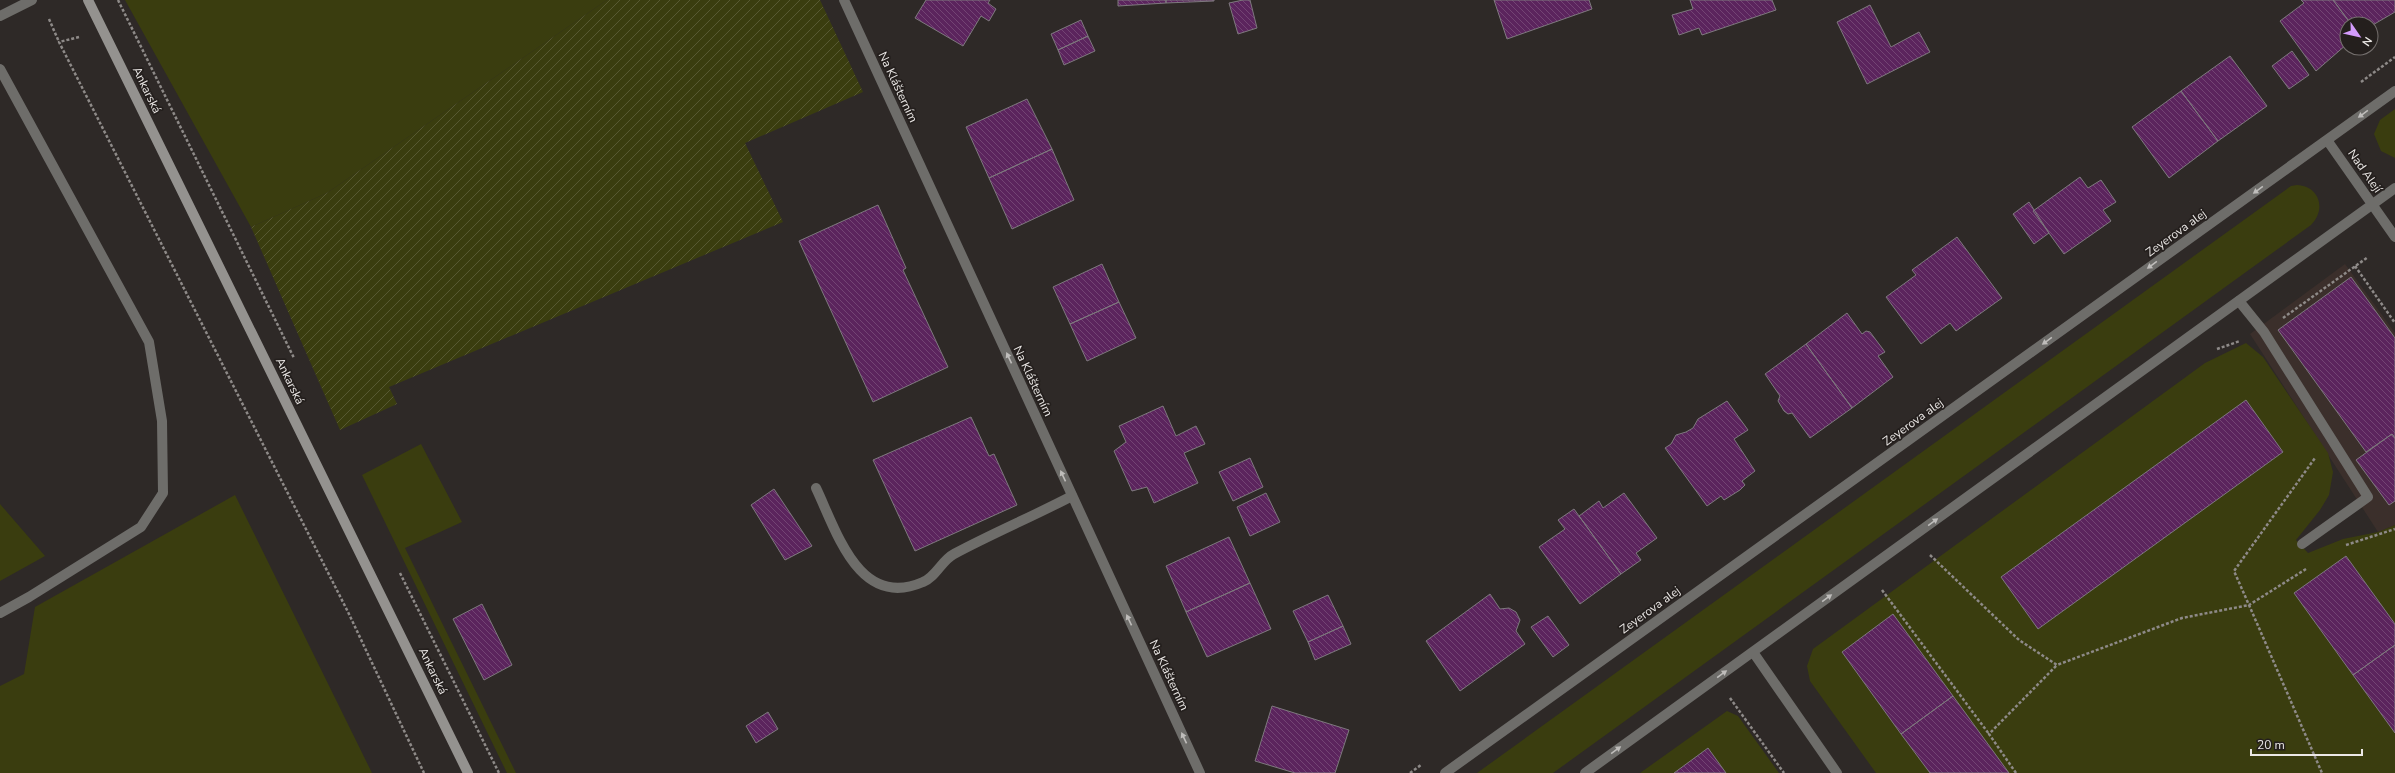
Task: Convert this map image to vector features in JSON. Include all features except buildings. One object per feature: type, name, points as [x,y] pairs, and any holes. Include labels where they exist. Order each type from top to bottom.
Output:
[{"type":"street","points":[[0,16],[32,0]]},
{"type":"street","name":"Ankarská","points":[[88,0],[468,773]]},
{"type":"street","name":"Na Klášterním","points":[[844,0],[1200,773]]},
{"type":"street","points":[[0,69],[149,342],[162,421],[163,493],[141,527],[29,597],[0,613]]},
{"type":"street","name":"Zeyerova alej","points":[[1445,773],[2395,91]]},
{"type":"street","name":"Nad Alejí","points":[[2327,140],[2395,237]]},
{"type":"street","points":[[1585,773],[2395,188]]},
{"type":"street","points":[[2240,301],[2264,332],[2368,497],[2302,544]]},
{"type":"street","points":[[816,488],[848,554],[865,577],[881,586],[903,589],[925,582],[952,554],[1072,496]]},
{"type":"street","points":[[1753,652],[1837,773]]},
{"type":"path","points":[[118,0],[295,359]]},
{"type":"path","points":[[46,14],[348,612],[424,773]]},
{"type":"path","points":[[59,42],[103,30],[128,18]]},
{"type":"path","points":[[2282,318],[2368,257]]},
{"type":"path","points":[[2355,266],[2395,323]]},
{"type":"path","points":[[2317,455],[2234,571],[2322,773]]},
{"type":"path","points":[[2344,546],[2395,530]]},
{"type":"path","points":[[1930,554],[2019,640],[2057,665]]},
{"type":"path","points":[[1989,734],[2057,665],[2182,618],[2249,605],[2312,565]]},
{"type":"path","points":[[396,566],[499,773]]},
{"type":"path","points":[[1882,589],[2016,773]]},
{"type":"path","points":[[1730,698],[1784,773]]},
{"type":"shaded area","points":[[2345,264],[2395,333],[2395,525],[2378,532],[2250,334]]},
{"type":"green space","points":[[125,0],[607,0],[327,193],[251,227]]},
{"type":"green space","points":[[607,0],[820,0],[863,92],[745,143],[783,222],[389,387],[397,404],[340,430],[251,227],[327,193]]},
{"type":"green space","points":[[2395,109],[2395,158],[2381,151],[2374,134],[2380,120]]},
{"type":"green space","points":[[2291,186],[2305,186],[2311,189],[2318,199],[2319,212],[2311,225],[1553,773],[1477,773]]},
{"type":"green space","points":[[2246,343],[2263,357],[2328,453],[2333,472],[2329,495],[2320,510],[2296,540],[2308,553],[2343,539],[2378,532],[2395,525],[2395,624],[2346,556],[2294,593],[2395,733],[2395,773],[2009,773],[1893,614],[1842,652],[1930,773],[1876,773],[1810,681],[1807,666],[1813,649],[2205,363]],"holes":[[[2246,400],[2283,452],[2038,629],[2001,577]]]},
{"type":"green space","points":[[421,444],[462,522],[405,548],[516,773],[507,773],[362,475]]},
{"type":"green space","points":[[235,495],[372,773],[0,773],[0,686],[24,674],[35,607]]},
{"type":"green space","points":[[0,504],[45,556],[0,581]]},
{"type":"green space","points":[[1727,711],[1738,716],[1779,773],[1640,773]]}]
